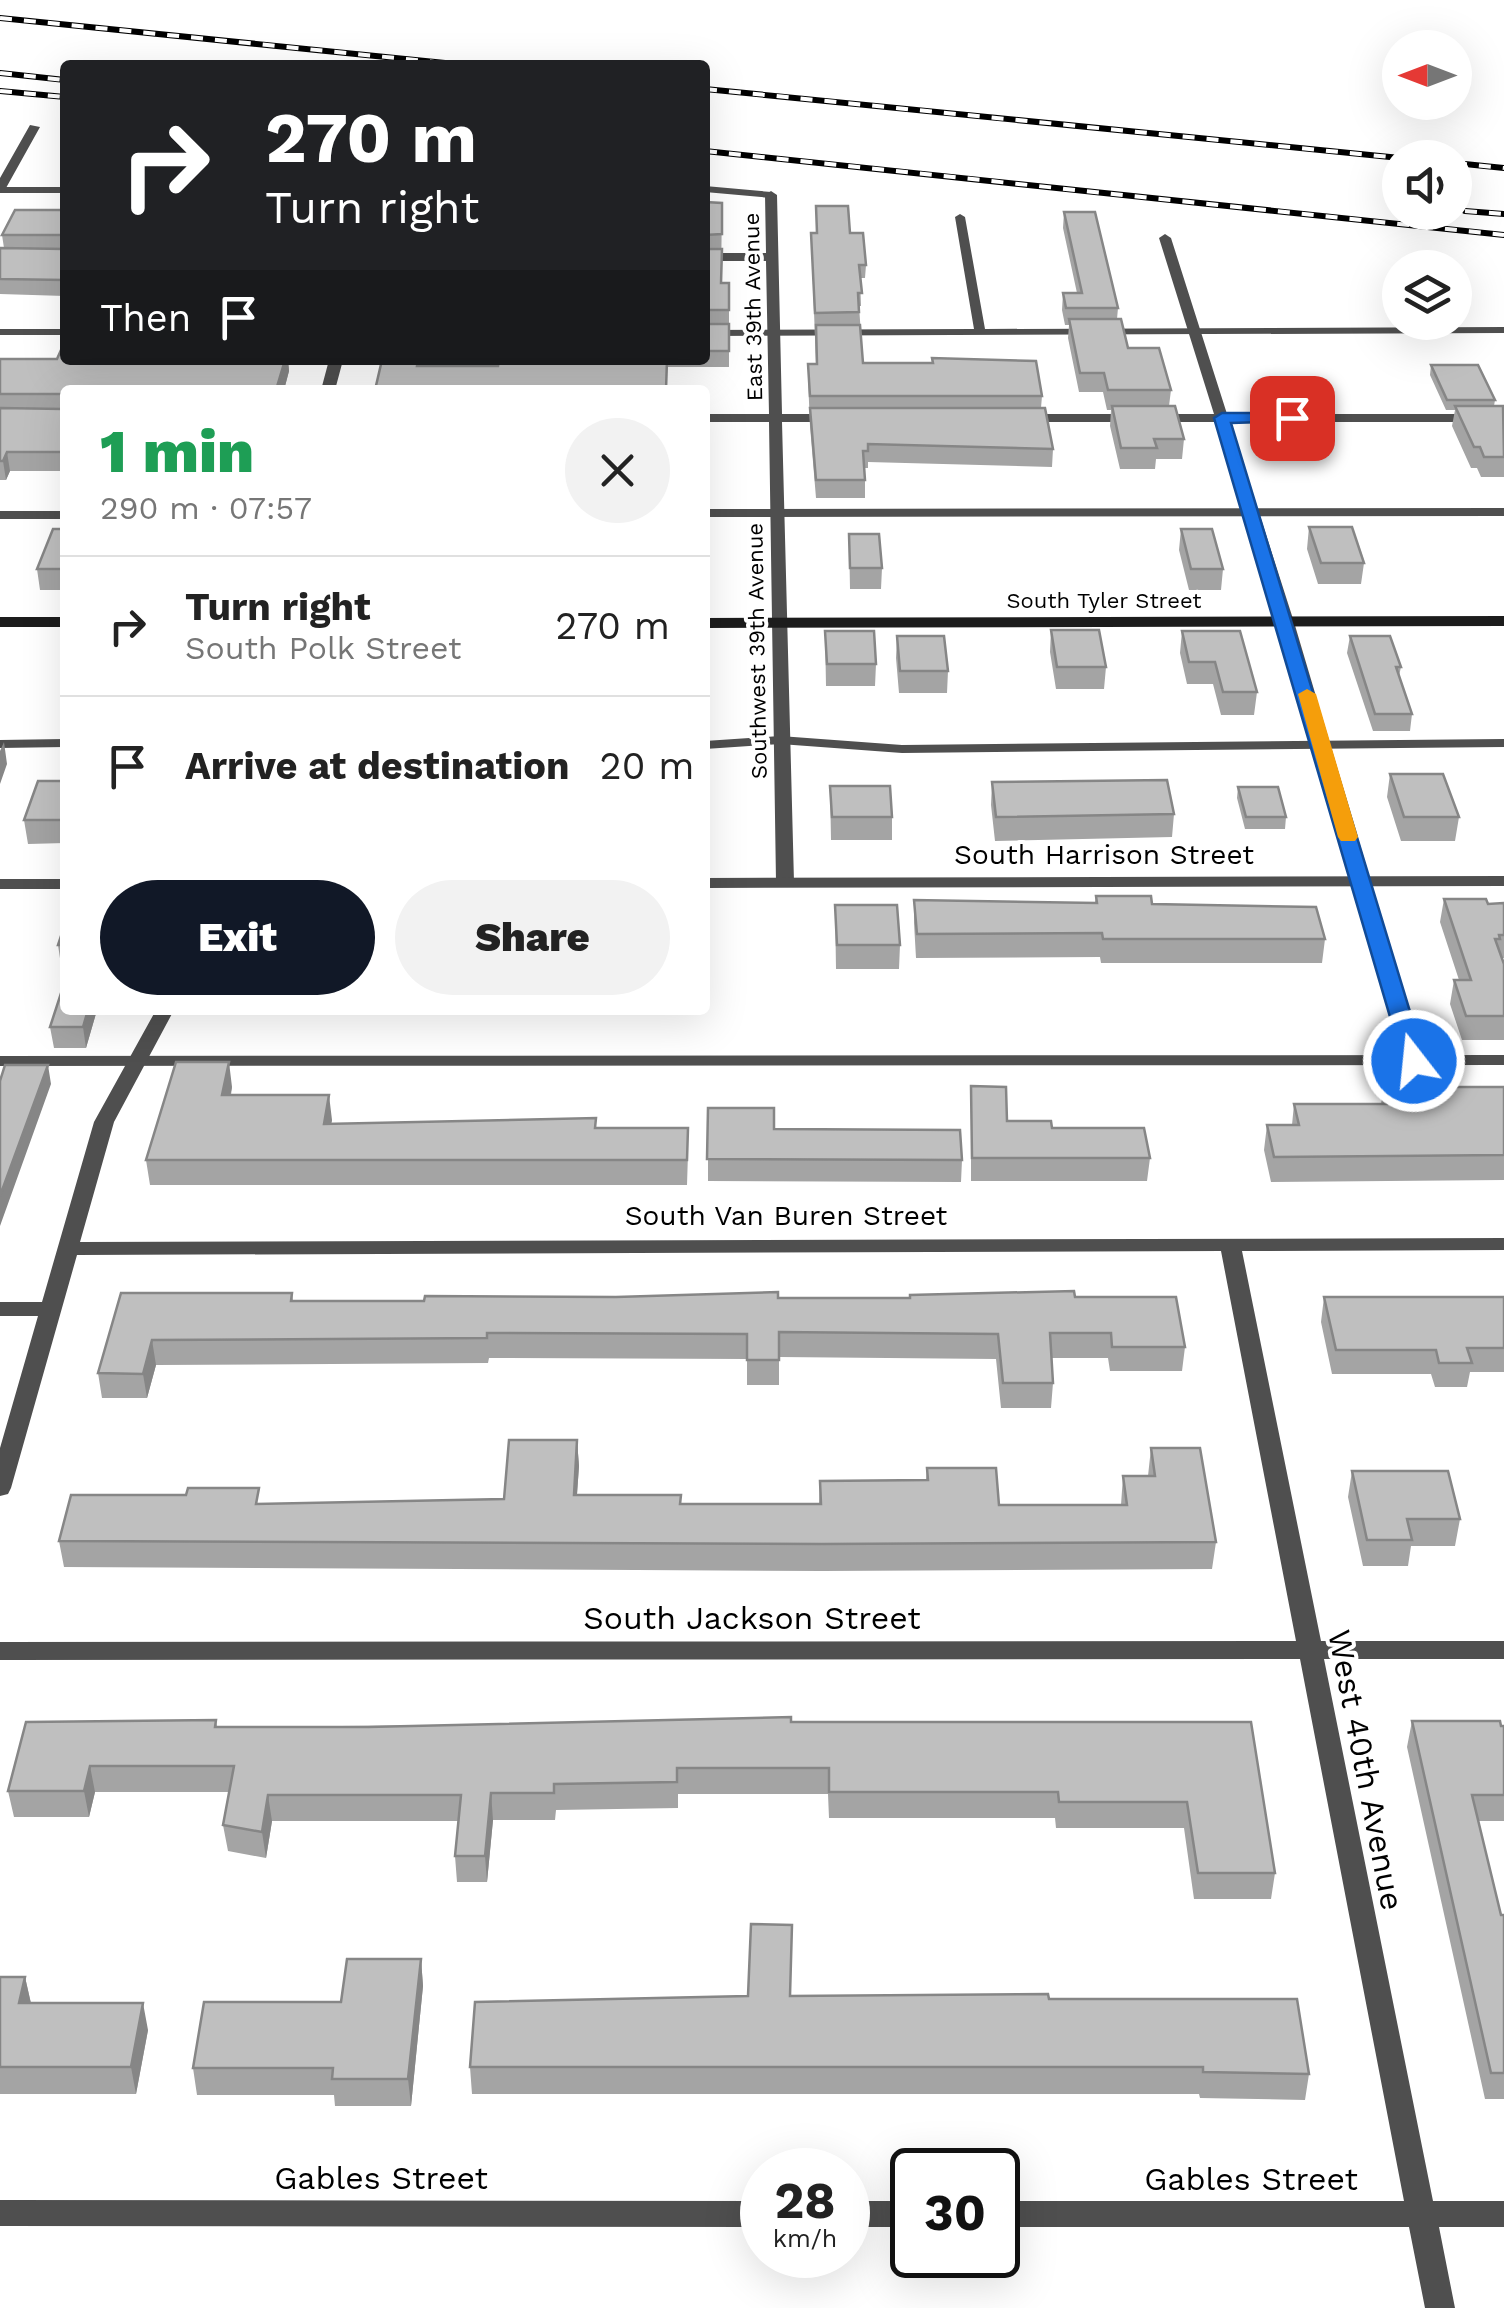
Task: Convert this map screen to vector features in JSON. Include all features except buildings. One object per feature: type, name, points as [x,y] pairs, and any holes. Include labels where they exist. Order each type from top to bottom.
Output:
[{"type":"main road","name":"South Tyler Street","points":[[710,623],[1504,621]]},
{"type":"main road","points":[[0,622],[60,622]]},
{"type":"street","points":[[0,189],[34,128]]},
{"type":"street","name":"East 39th Avenue","points":[[771,195],[776,418]]},
{"type":"street","points":[[1165,238],[1286,622],[1414,1061]]},
{"type":"street","points":[[710,257],[770,257]]},
{"type":"street","points":[[710,418],[854,418]]},
{"type":"street","name":"Southwest 39th Avenue","points":[[776,418],[785,882]]},
{"type":"street","points":[[1009,418],[1504,418]]},
{"type":"street","name":"South Harrison Street","points":[[710,882],[1504,880]]},
{"type":"street","points":[[0,884],[60,884]]},
{"type":"street","points":[[0,1488],[110,1106],[162,1015]]},
{"type":"street","name":"West 40th Avenue","points":[[1230,1244],[1440,2308]]},
{"type":"street","name":"South Van Buren Street","points":[[68,1248],[1504,1244]]},
{"type":"street","points":[[0,1309],[49,1309]]},
{"type":"street","name":"South Jackson Street","points":[[0,1651],[1504,1650]]},
{"type":"street","name":"Gables Street","points":[[0,2213],[740,2214]]},
{"type":"street","name":"Gables Street","points":[[1020,2214],[1504,2214]]},
{"type":"lane","points":[[0,189],[60,190]]},
{"type":"lane","points":[[710,189],[771,195]]},
{"type":"lane","points":[[960,217],[980,333]]},
{"type":"lane","points":[[710,333],[1504,330]]},
{"type":"lane","points":[[0,332],[60,332]]},
{"type":"lane","points":[[710,513],[1504,512]]},
{"type":"lane","points":[[0,515],[60,515]]},
{"type":"lane","points":[[710,745],[780,740],[902,748],[1504,743]]},
{"type":"lane","points":[[0,744],[60,744]]},
{"type":"lane","points":[[0,1061],[1504,1060]]},
{"type":"railway","points":[[0,18],[416,60]]},
{"type":"railway","points":[[0,73],[60,79]]},
{"type":"railway","points":[[710,89],[1382,156]]},
{"type":"railway","points":[[0,91],[60,97]]},
{"type":"railway","points":[[710,152],[1504,235]]},
{"type":"railway","points":[[1472,165],[1504,168]]},
{"type":"railway","points":[[1472,212],[1504,214]]},
{"type":"slow traffic","points":[[1307,694],[1348,837]]},
{"type":"route","points":[[1292,418],[1222,418],[1414,1061]]}]
